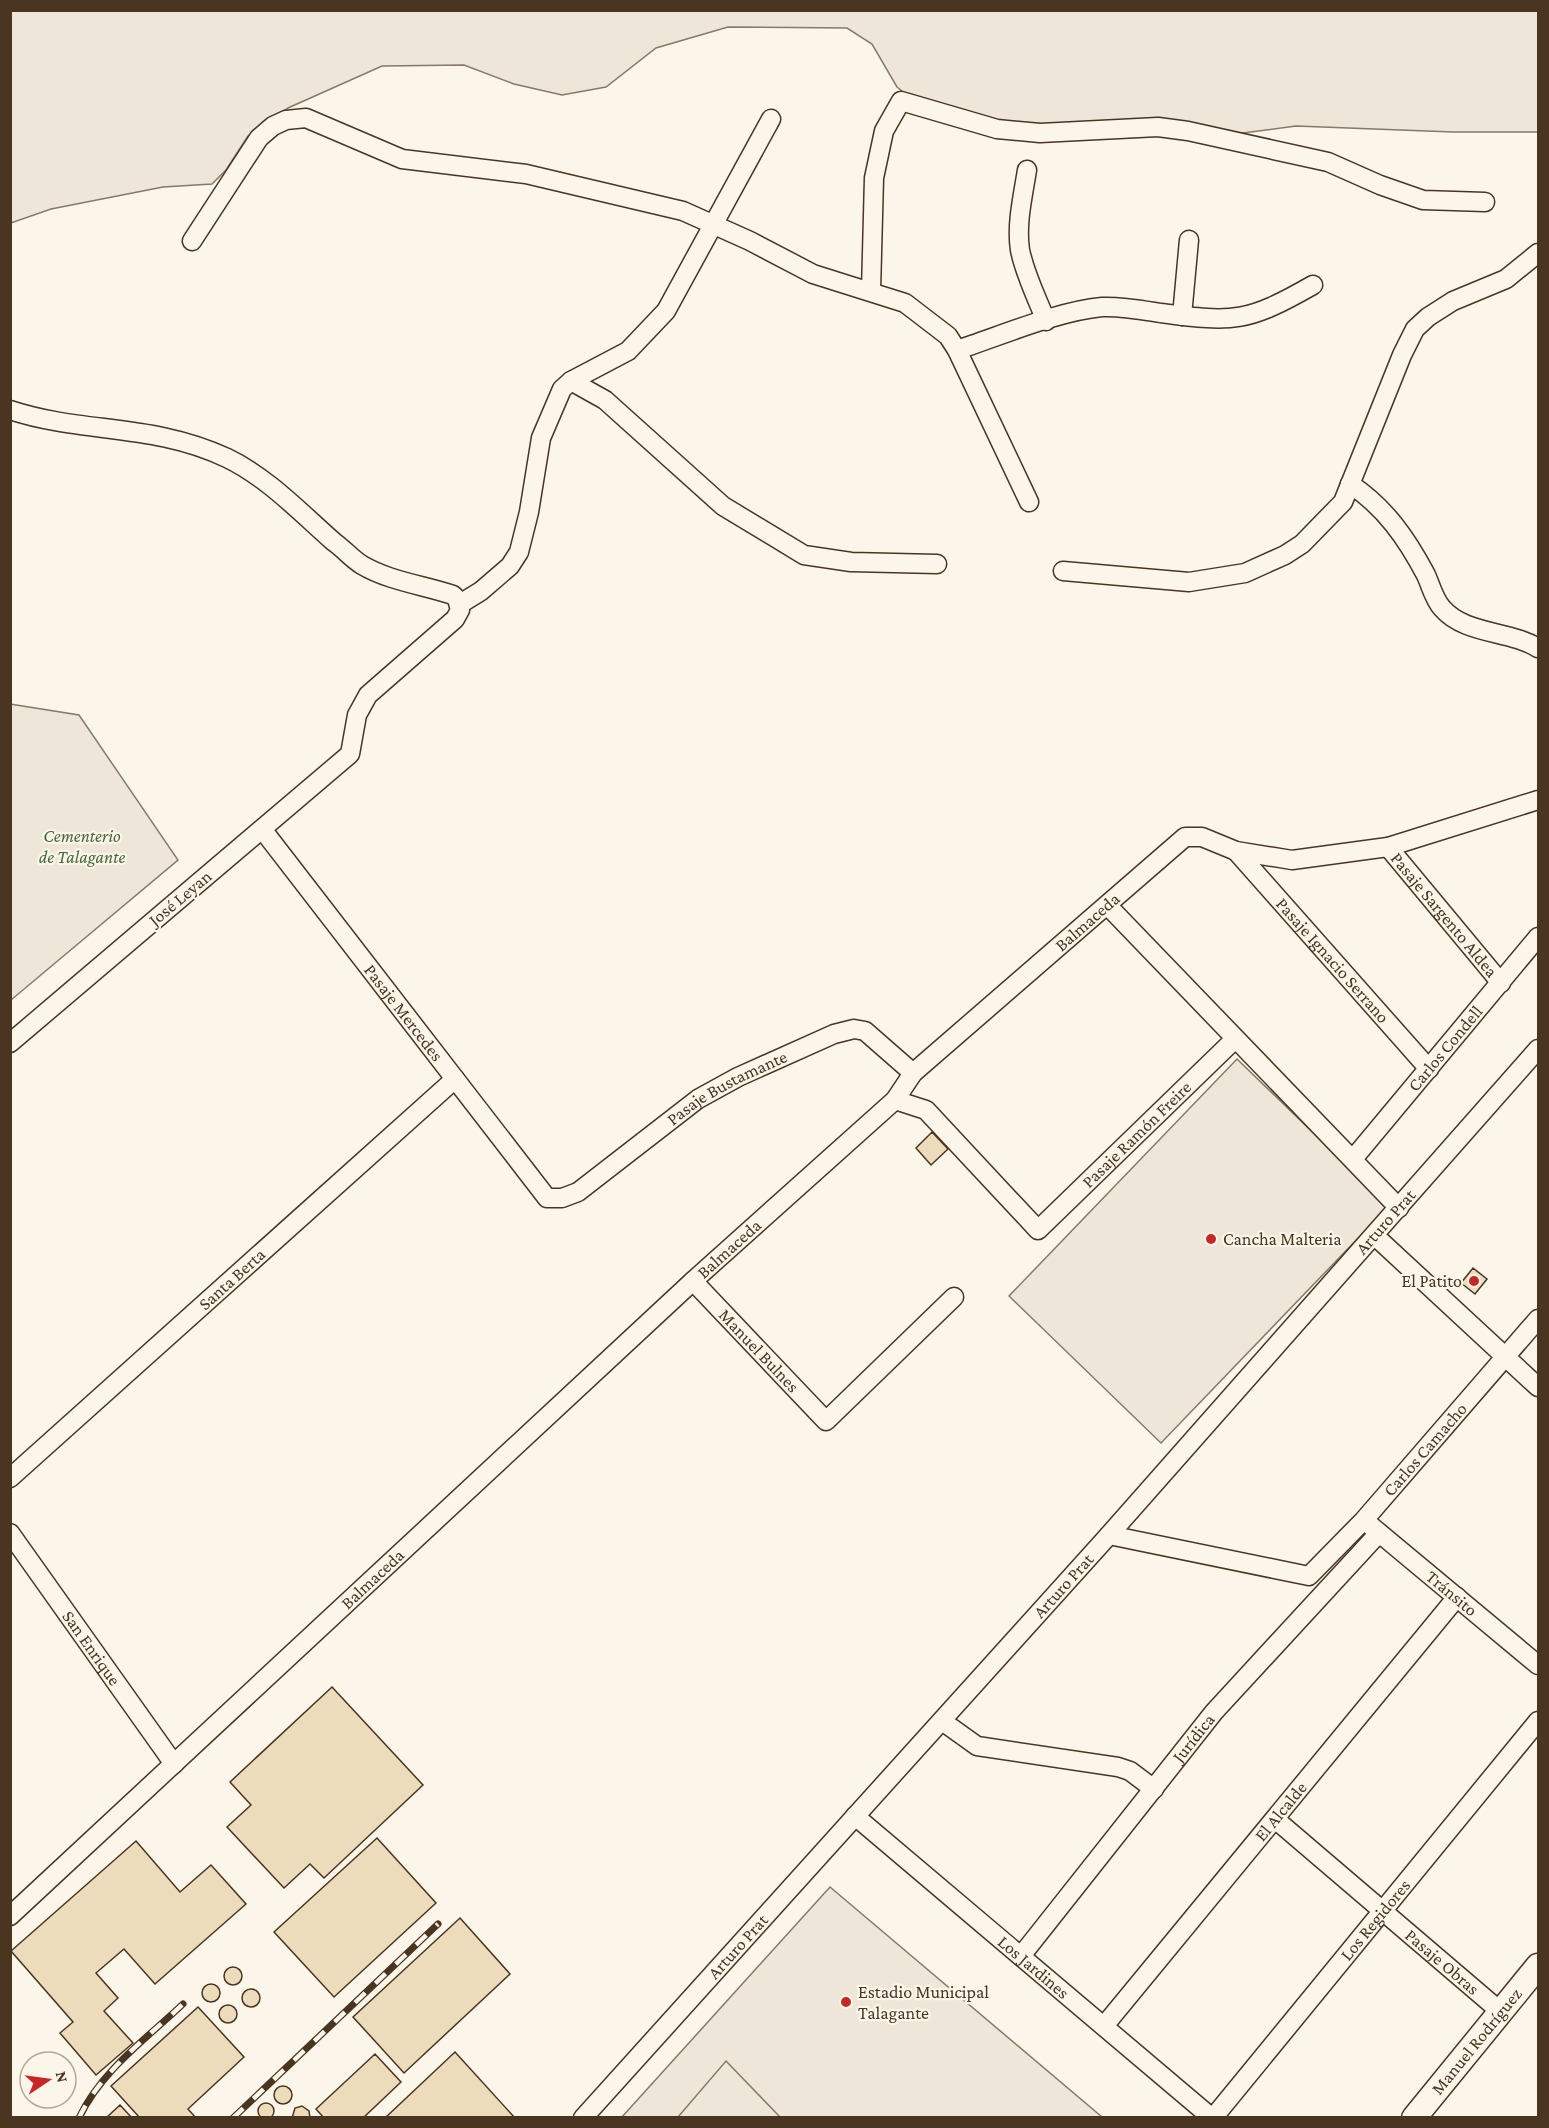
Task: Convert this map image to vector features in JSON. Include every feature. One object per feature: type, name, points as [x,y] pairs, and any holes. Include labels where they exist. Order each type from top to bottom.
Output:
[{"type":"street","points":[[871,291],[874,178],[884,130],[901,101],[997,129],[1040,133],[1158,127],[1188,131],[1328,162],[1380,185],[1424,200],[1485,202]]},
{"type":"street","points":[[192,241],[258,138],[273,126],[286,120],[306,118],[402,159],[526,174],[683,211],[713,223],[813,274],[904,303],[926,316],[948,336],[957,350],[1029,501]]},
{"type":"street","points":[[10,410],[33,417],[152,433],[204,447],[254,473],[360,564],[383,575],[453,595],[460,604],[481,591],[510,566],[519,552],[529,512],[541,438],[562,389],[571,381],[614,360],[654,327],[666,311],[771,119]]},
{"type":"street","points":[[1027,170],[1019,228],[1020,249],[1046,321]]},
{"type":"street","points":[[1182,316],[1189,240]]},
{"type":"street","points":[[1063,571],[1189,582],[1245,573],[1285,555],[1317,531],[1344,502],[1415,329],[1428,317],[1453,301],[1506,279],[1539,253]]},
{"type":"street","points":[[957,350],[1082,310],[1105,307],[1225,320],[1256,315],[1313,285]]},
{"type":"street","points":[[571,381],[605,400],[723,506],[804,555],[843,561],[937,564]]},
{"type":"street","points":[[1350,484],[1371,497],[1389,518],[1410,547],[1442,609],[1468,625],[1517,638],[1539,648]]},
{"type":"street","name":"José Leyan","points":[[10,1043],[350,754],[357,715],[368,695],[455,619],[460,610],[460,604]]},
{"type":"street","name":"Balmaceda","points":[[10,1916],[693,1281],[895,1100],[913,1073],[1185,837],[1202,837],[1236,851],[1292,860],[1388,847],[1539,800]]},
{"type":"street","name":"Pasaje Mercedes","points":[[262,829],[547,1198]]},
{"type":"street","name":"Pasaje Sargento Aldea","points":[[1388,847],[1501,983]]},
{"type":"street","name":"Pasaje Ignacio Serrano","points":[[1236,851],[1429,1069]]},
{"type":"street","points":[[1108,906],[1399,1208]]},
{"type":"street","name":"Carlos Condell","points":[[1353,1159],[1539,937]]},
{"type":"street","name":"Pasaje Bustamante","points":[[547,1198],[562,1198],[578,1192],[683,1109],[719,1087],[834,1034],[854,1029],[865,1031],[913,1073]]},
{"type":"street","name":"Pasaje Ramón Freire","points":[[895,1100],[926,1110],[1038,1230],[1235,1039]]},
{"type":"street","name":"Arturo Prat","points":[[583,2118],[1109,1535],[1539,1049]]},
{"type":"street","name":"Santa Berta","points":[[10,1478],[455,1079]]},
{"type":"street","points":[[1375,1236],[1539,1387]]},
{"type":"street","name":"Manuel Bulnes","points":[[693,1281],[826,1421],[954,1297]]},
{"type":"street","name":"Carlos Camacho","points":[[1109,1535],[1309,1576],[1364,1520],[1539,1319]]},
{"type":"street","name":"Tránsito","points":[[1364,1520],[1539,1665]]},
{"type":"street","name":"San Enrique","points":[[10,1533],[174,1764]]},
{"type":"street","name":"Jurídica","points":[[1021,1956],[1227,1697],[1379,1533]]},
{"type":"street","name":"El Alcalde","points":[[1104,2026],[1457,1597]]},
{"type":"street","points":[[942,1721],[977,1746],[1118,1767],[1130,1771],[1154,1789]]},
{"type":"street","name":"Los Regidores","points":[[1213,2118],[1381,1910],[1539,1721]]},
{"type":"street","name":"Los Jardines","points":[[855,1816],[1213,2118]]},
{"type":"street","name":"Pasaje Obras","points":[[1275,1819],[1501,2012]]},
{"type":"street","name":"Manuel Rodríguez","points":[[1414,2118],[1539,1966]]},
{"type":"green space","points":[[10,11],[1538,11],[1538,132],[1453,132],[1296,126],[1243,133],[1027,135],[927,111],[897,87],[872,44],[847,28],[728,27],[656,48],[606,87],[562,95],[514,84],[464,65],[382,66],[288,108],[248,136],[226,170],[212,184],[163,187],[51,209],[11,223]]},
{"type":"green space","name":"Cementerio de Talagante","points":[[10,704],[79,715],[178,860],[11,1000]]},
{"type":"green space","name":"Cancha Malteria","points":[[1237,1059],[1389,1206],[1161,1443],[1009,1296]]},
{"type":"green space","name":"Estadio Municipal Talagante","points":[[830,1887],[1102,2117],[621,2118]]},
{"type":"shaded area","points":[[726,2061],[780,2117],[678,2117]]},
{"type":"building","points":[[932,1132],[948,1149],[931,1165],[916,1148]]},
{"type":"building","name":"El Patito","points":[[1473,1268],[1487,1279],[1475,1294],[1461,1283]]},
{"type":"building","points":[[332,1687],[423,1785],[324,1878],[310,1864],[284,1888],[227,1827],[251,1805],[230,1782]]},
{"type":"building","points":[[377,1838],[436,1903],[334,1997],[274,1932]]},
{"type":"building","points":[[136,1841],[180,1892],[211,1865],[246,1904],[155,1984],[124,1949],[96,1973],[118,1998],[104,2011],[133,2043],[96,2075],[78,2054],[78,2050],[75,2050],[60,2033],[73,2022],[11,1951]]},
{"type":"building","points":[[460,1918],[510,1974],[404,2073],[353,2017]]},
{"type":"building","points":[[229,1967],[237,1967],[242,1972],[240,1983],[229,1985],[224,1980],[224,1972]]},
{"type":"building","points":[[207,1984],[215,1984],[220,1989],[218,2000],[207,2002],[202,1997],[202,1989]]},
{"type":"building","points":[[247,1989],[255,1989],[260,1994],[258,2005],[247,2007],[242,2002],[242,1994]]},
{"type":"building","points":[[224,2005],[232,2005],[237,2010],[235,2021],[224,2023],[219,2018],[219,2010]]},
{"type":"building","points":[[198,2007],[244,2057],[188,2109],[196,2118],[140,2118],[111,2086]]},
{"type":"building","points":[[455,2052],[515,2118],[385,2118]]},
{"type":"building","points":[[375,2054],[401,2082],[363,2118],[324,2118],[316,2109]]},
{"type":"building","points":[[279,2086],[287,2086],[292,2091],[290,2102],[279,2104],[274,2099],[274,2091]]},
{"type":"building","points":[[263,2103],[269,2103],[274,2111],[272,2117],[263,2119],[258,2114],[258,2108]]},
{"type":"building","points":[[120,2105],[132,2118],[106,2118]]},
{"type":"building","points":[[302,2106],[309,2111],[310,2118],[292,2118],[295,2108]]},
{"type":"railway","points":[[233,2118],[438,1924]]},
{"type":"railway","points":[[79,2118],[88,2101],[112,2070],[183,2004]]},
{"type":"place","name":"Cancha Malteria","points":[[1211,1239]]},
{"type":"place","name":"El Patito","points":[[1474,1281]]},
{"type":"place","name":"Estadio Municipal Talagante","points":[[846,2002]]}]
